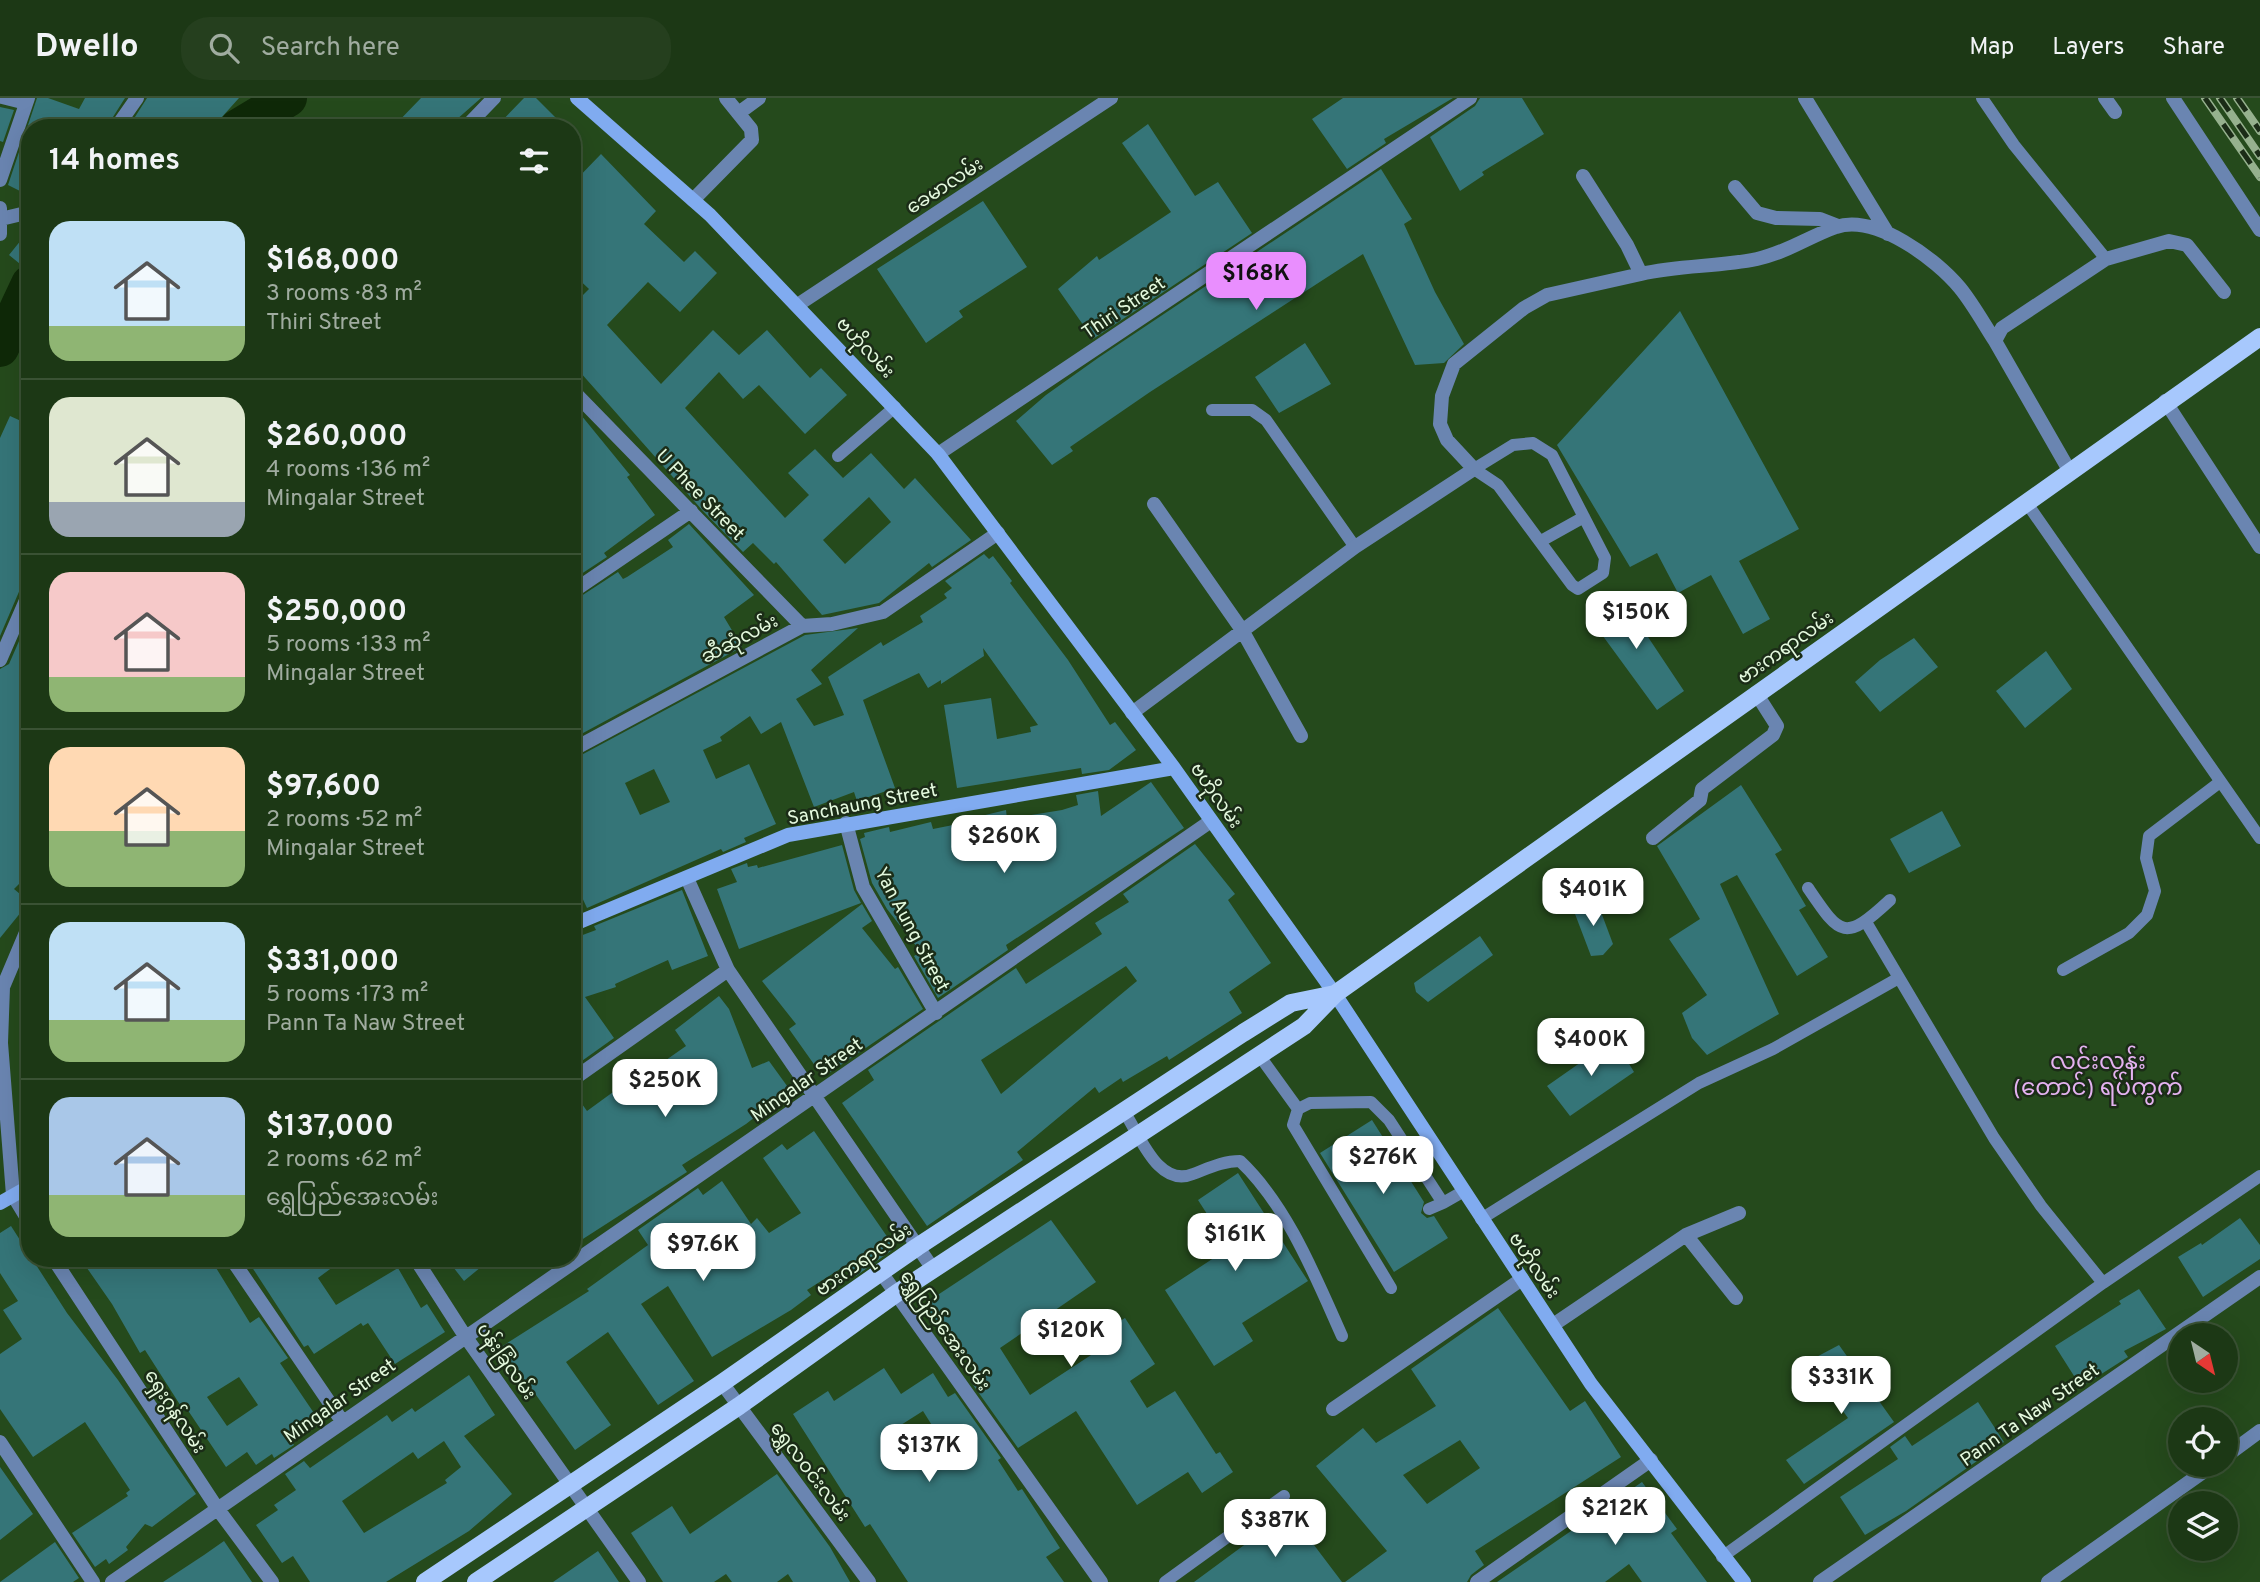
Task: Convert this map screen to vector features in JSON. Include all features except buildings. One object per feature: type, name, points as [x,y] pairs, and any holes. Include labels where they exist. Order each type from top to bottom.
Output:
[{"type":"main road","name":"ဗဟိုလမ်း","points":[[578,98],[693,200],[799,304],[938,454],[1174,768],[1335,994],[1591,1384],[1722,1557],[1744,1582]]},
{"type":"main road","name":"ဗားကရာလမ်း","points":[[476,1582],[739,1406],[897,1293],[1304,1026],[1335,994],[2165,401],[2260,337]]},
{"type":"main road","name":"Sanchaung Street","points":[[581,921],[789,835],[1174,768]]},
{"type":"main road","name":"ဗားကရာလမ်း","points":[[431,1580],[722,1383],[880,1271],[1291,1003],[1335,994]]},
{"type":"street","points":[[122,119],[137,98]]},
{"type":"street","points":[[474,119],[494,98]]},
{"type":"street","points":[[693,200],[752,140],[751,130],[740,112],[726,98]]},
{"type":"street","points":[[740,112],[759,98]]},
{"type":"street","name":"ခေမာလမ်း","points":[[799,304],[1111,98]]},
{"type":"street","name":"Thiri Street","points":[[938,454],[1470,98]]},
{"type":"street","points":[[1805,98],[1888,234]]},
{"type":"street","points":[[2105,98],[2115,112]]},
{"type":"street","points":[[2173,98],[2260,230]]},
{"type":"street","points":[[0,180],[27,101]]},
{"type":"street","points":[[1583,176],[1627,245],[1641,274]]},
{"type":"street","points":[[1735,187],[1757,213],[1776,218],[1820,219],[1838,226],[1862,225],[1888,234],[1931,259],[1960,288],[1995,341],[2069,470]]},
{"type":"street","points":[[0,220],[21,214]]},
{"type":"street","points":[[1132,713],[1355,547],[1474,469],[1447,440],[1440,424],[1442,396],[1454,364],[1524,308],[1547,295],[1665,268],[1755,259],[1789,251],[1838,226]]},
{"type":"street","points":[[1995,341],[2002,328],[2106,259],[2169,241],[2187,245],[2224,292]]},
{"type":"street","name":"U Phee Street","points":[[581,399],[802,626]]},
{"type":"street","points":[[2165,401],[2260,547]]},
{"type":"street","points":[[1154,504],[1242,630],[1301,736]]},
{"type":"street","points":[[581,586],[691,511]]},
{"type":"street","name":"ဆီဆုံလမ်း","points":[[581,745],[802,626],[832,624],[883,612],[998,533]]},
{"type":"street","points":[[0,660],[21,612]]},
{"type":"street","points":[[1653,838],[1700,800],[1702,789],[1773,735],[1777,726],[1756,693]]},
{"type":"street","name":"Mingalar Street","points":[[581,1257],[1211,821]]},
{"type":"street","name":"Yan Aung Street","points":[[846,823],[863,887],[936,1013]]},
{"type":"street","points":[[687,878],[728,970],[933,1269]]},
{"type":"street","points":[[21,944],[3,987],[1,1043],[6,1199],[21,1214]]},
{"type":"street","points":[[581,1074],[728,970]]},
{"type":"street","points":[[1553,1325],[1686,1235],[1739,1213]]},
{"type":"street","points":[[1686,1235],[1736,1298]]},
{"type":"street","name":"ရှေးဂွန်လမ်း","points":[[59,1267],[217,1508],[272,1582]]},
{"type":"street","points":[[237,1267],[342,1422]]},
{"type":"street","name":"ပန်းခြံလမ်း","points":[[421,1267],[569,1485],[639,1582]]},
{"type":"street","name":"Mingalar Street","points":[[111,1582],[567,1267]]},
{"type":"street","name":"ရွှေပြည်အေးလမ်း","points":[[880,1271],[1101,1582]]},
{"type":"street","name":"Pann Ta Naw Street","points":[[1820,1582],[2260,1277]]},
{"type":"street","points":[[1333,1409],[1522,1279]]},
{"type":"street","name":"ရွှေလဝင်းလမ်း","points":[[722,1383],[869,1582]]},
{"type":"street","points":[[2238,1448],[2260,1432]]},
{"type":"street","points":[[0,1442],[93,1582]]},
{"type":"street","points":[[1477,1582],[1651,1460]]},
{"type":"street","points":[[2048,1582],[2196,1477]]},
{"type":"lane","points":[[2,98],[27,101]]},
{"type":"lane","points":[[1982,98],[2014,145],[2106,259]]},
{"type":"lane","points":[[838,456],[895,407]]},
{"type":"lane","points":[[1212,411],[1252,410],[1266,420],[1355,547]]},
{"type":"lane","points":[[1533,443],[1552,455],[1606,566],[1604,573],[1578,589],[1498,485],[1474,469],[1513,445],[1533,443]]},
{"type":"lane","points":[[2026,502],[2260,838]]},
{"type":"lane","points":[[1541,541],[1584,517]]},
{"type":"lane","points":[[2063,970],[2129,933],[2147,915],[2155,891],[2146,858],[2149,836],[2220,782]]},
{"type":"lane","points":[[1808,888],[1833,924],[1846,929],[1866,922],[1890,900]]},
{"type":"lane","points":[[1866,922],[1897,979],[1994,1138],[2040,1206],[2104,1283]]},
{"type":"lane","points":[[1481,1219],[1699,1083],[1773,1049],[1897,979]]},
{"type":"lane","points":[[1259,1055],[1298,1110]]},
{"type":"lane","points":[[1391,1288],[1358,1224],[1293,1125],[1298,1110],[1310,1103],[1371,1102],[1389,1120],[1443,1203]]},
{"type":"lane","points":[[1125,1113],[1164,1174],[1181,1179],[1228,1161],[1240,1161],[1254,1175],[1307,1258],[1342,1336]]},
{"type":"lane","points":[[1722,1557],[2104,1283],[2260,1176]]},
{"type":"lane","points":[[1429,1209],[1464,1191]]},
{"type":"lane","points":[[1165,1582],[1284,1496]]},
{"type":"waterway","points":[[253,119],[288,98]]},
{"type":"waterway","points":[[0,348],[21,303]]},
{"type":"railway","points":[[2205,98],[2260,177]]},
{"type":"railway","points":[[2220,98],[2260,156]]},
{"type":"railway","points":[[2237,98],[2260,131]]},
{"type":"district","name":"လင်းလွန်း (တောင်) ရပ်ကွက်","points":[[2098,1074]]}]
